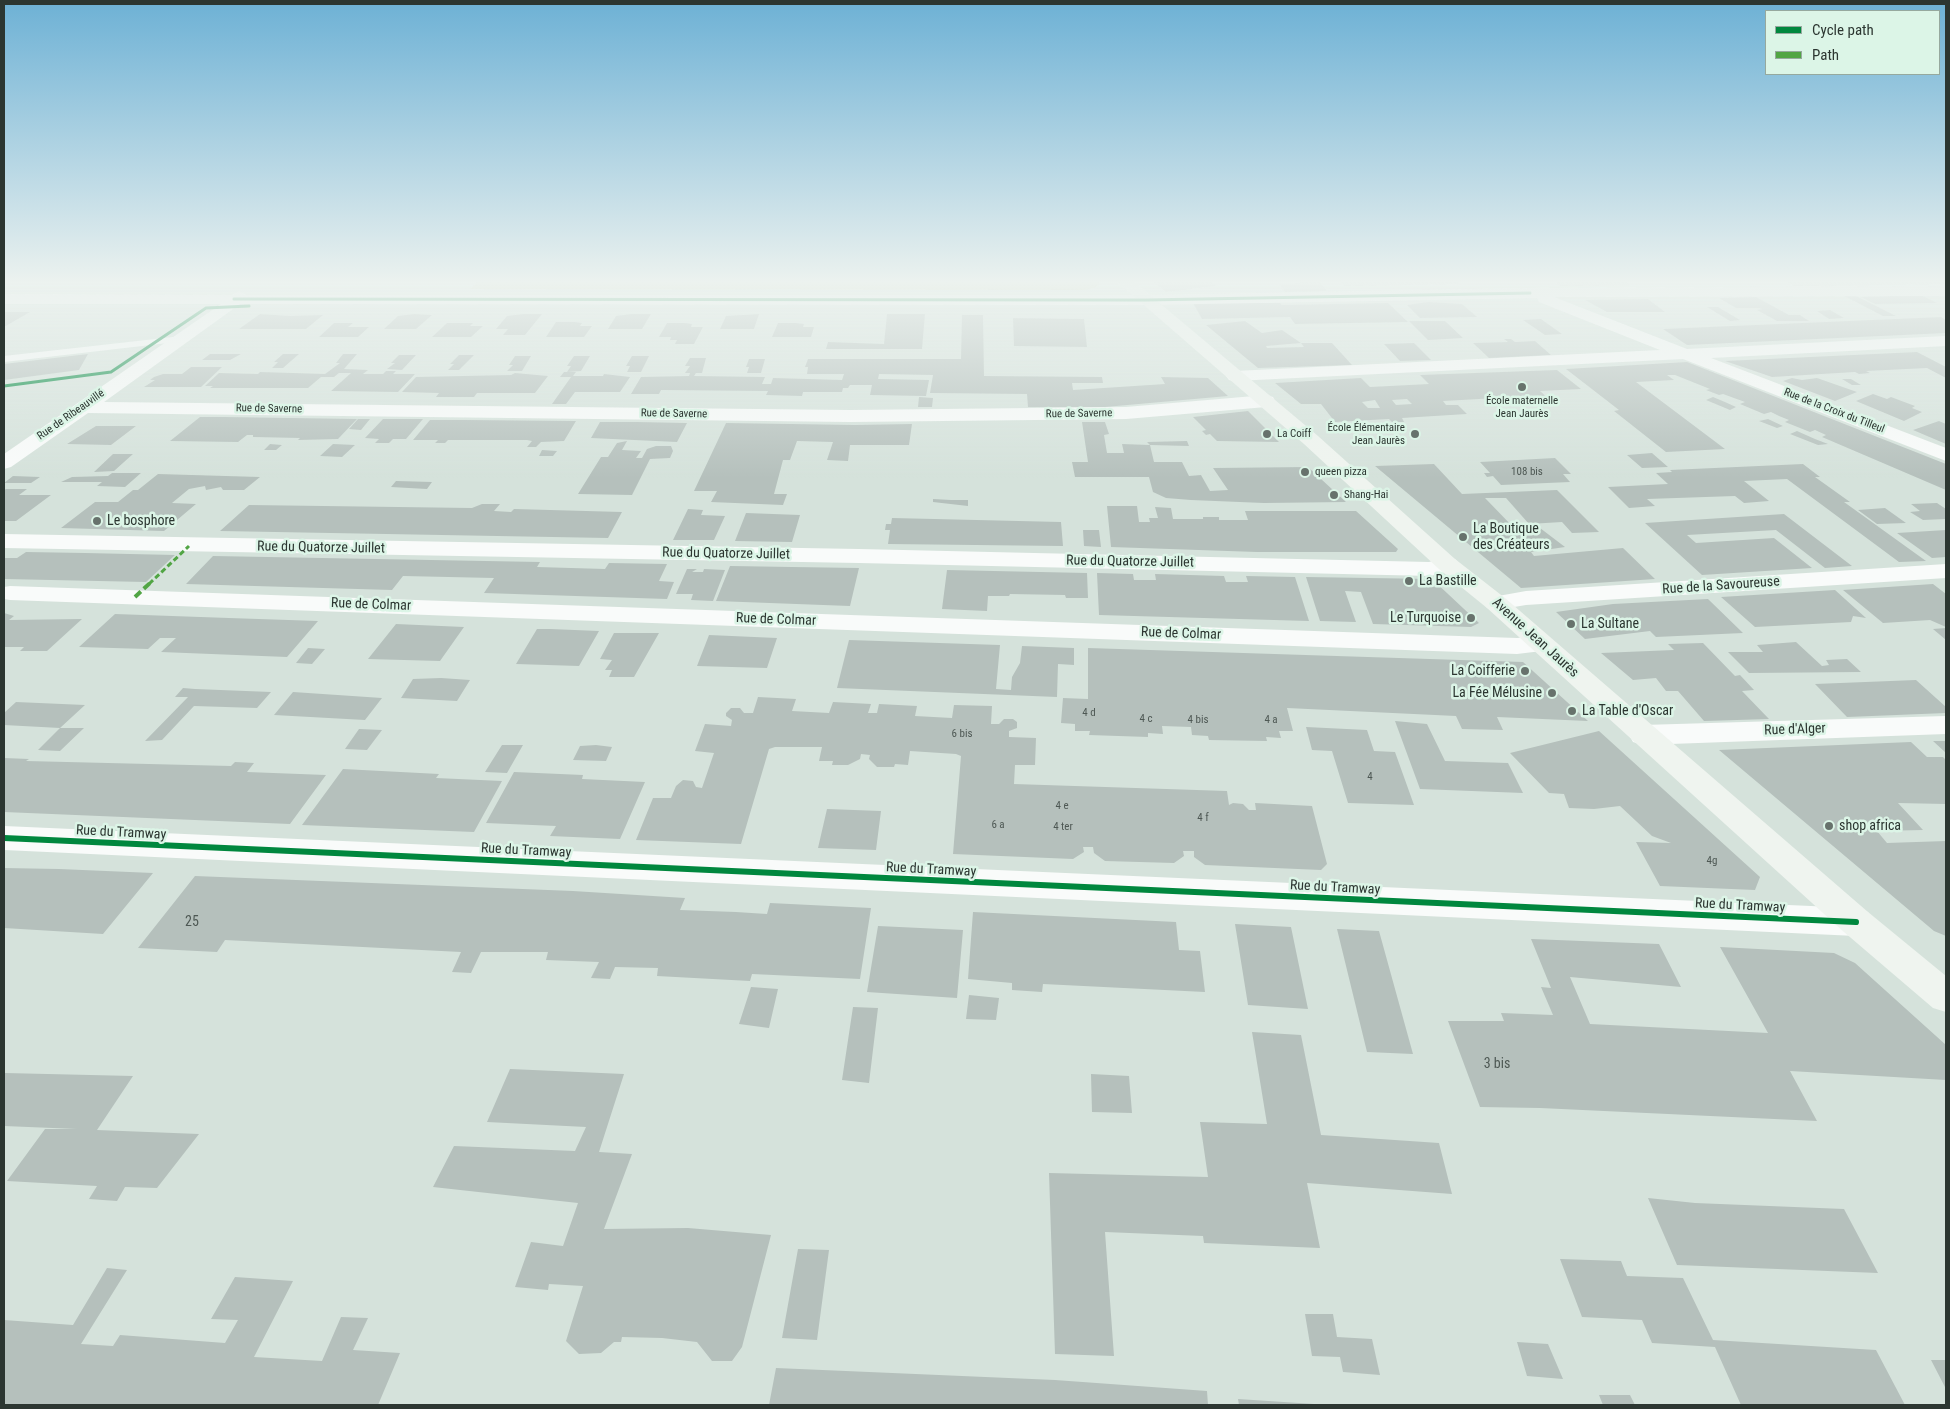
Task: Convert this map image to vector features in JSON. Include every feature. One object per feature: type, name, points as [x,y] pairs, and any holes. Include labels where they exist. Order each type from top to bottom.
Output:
[{"type":"main road","name":"Avenue Jean Jaurès","points":[[1200,346],[1266,401],[1447,564],[1496,603],[1856,922],[1940,987]]},
{"type":"street","name":"Rue de Ribeauvillé","points":[[4,463],[172,346]]},
{"type":"street","name":"Rue de la Croix du Tilleul","points":[[1668,346],[1946,455]]},
{"type":"street","points":[[1236,376],[1852,346]]},
{"type":"street","name":"Rue de Saverne","points":[[82,407],[860,416],[1126,413],[1266,401]]},
{"type":"street","name":"Rue du Quatorze Juillet","points":[[4,541],[858,556],[1430,569],[1447,564]]},
{"type":"street","name":"Rue de la Savoureuse","points":[[1496,603],[1536,598],[1946,571]]},
{"type":"street","name":"Rue de Colmar","points":[[10,593],[1507,646],[1542,644]]},
{"type":"street","name":"Rue d'Alger","points":[[1643,735],[1946,725]]},
{"type":"street","name":"Rue du Tramway","points":[[4,838],[1856,922]]},
{"type":"lane","points":[[4,359],[122,346]]},
{"type":"building","points":[[827,346],[922,346],[922,349],[826,349]]},
{"type":"building","points":[[961,346],[984,346],[984,376],[1102,377],[1103,383],[1072,383],[1073,390],[1165,384],[1161,377],[1208,378],[1228,396],[1105,407],[1028,407],[1027,394],[930,393],[933,375],[879,374],[878,379],[929,380],[926,396],[870,395],[872,385],[850,385],[848,388],[843,388],[842,392],[803,392],[802,396],[766,395],[768,391],[661,390],[659,394],[631,394],[641,377],[689,376],[690,373],[685,373],[690,366],[685,366],[690,358],[706,358],[702,373],[696,373],[694,376],[765,377],[762,384],[771,384],[773,378],[842,380],[844,374],[807,374],[808,367],[805,367],[808,359],[961,359]]},
{"type":"building","points":[[1014,346],[1087,346],[1087,347]]},
{"type":"building","points":[[1231,346],[1269,346],[1266,346],[1267,348],[1335,346],[1352,365],[1258,368]]},
{"type":"building","points":[[1386,346],[1417,346],[1431,360],[1400,361]]},
{"type":"building","points":[[1476,346],[1540,346],[1551,355],[1489,358]]},
{"type":"building","points":[[1917,352],[1946,367],[1946,378],[1927,368],[1866,371],[1870,373],[1859,374],[1855,372],[1772,377],[1725,361]]},
{"type":"building","points":[[88,354],[79,370],[4,380],[4,364]]},
{"type":"building","points":[[210,354],[241,354],[230,360],[202,360]]},
{"type":"building","points":[[283,354],[299,354],[283,368],[272,368],[278,362],[274,362]]},
{"type":"building","points":[[343,354],[357,354],[344,369],[368,370],[363,374],[383,374],[386,371],[396,371],[393,374],[415,374],[398,392],[331,391],[351,373],[339,373],[334,377],[321,377],[308,388],[210,388],[213,386],[205,386],[219,373],[325,374],[340,363],[336,363]]},
{"type":"building","points":[[399,355],[416,355],[402,370],[387,369],[395,363],[391,363]]},
{"type":"building","points":[[459,355],[474,355],[459,370],[448,370],[454,364],[450,364]]},
{"type":"building","points":[[515,356],[531,356],[522,371],[507,371],[513,365],[509,365]]},
{"type":"building","points":[[574,356],[590,356],[581,371],[567,372],[571,366],[567,366]]},
{"type":"building","points":[[632,356],[649,356],[641,372],[627,372],[630,366],[626,366]]},
{"type":"building","points":[[749,359],[765,359],[761,373],[747,373],[749,367],[746,367]]},
{"type":"building","points":[[1687,362],[1946,464],[1946,490],[1822,437],[1826,435],[1815,430],[1810,432],[1785,422],[1789,420],[1771,412],[1764,414],[1740,404],[1745,402],[1706,390],[1710,389],[1675,375],[1667,375],[1674,380],[1636,382],[1725,449],[1666,452],[1614,411],[1619,410],[1566,369]]},
{"type":"building","points":[[191,367],[222,367],[201,387],[144,387],[155,380],[150,380],[154,377],[163,374],[182,374]]},
{"type":"building","points":[[1557,370],[1581,389],[1540,391],[1550,400],[1522,401],[1517,397],[1443,401],[1446,405],[1458,405],[1467,414],[1402,418],[1404,422],[1392,422],[1389,419],[1335,422],[1321,404],[1301,404],[1275,383],[1361,378],[1370,387],[1429,384],[1420,375]],"holes":[[[1407,399],[1412,404],[1396,405],[1392,400]],[[1375,400],[1380,408],[1368,408],[1362,402]]]},
{"type":"building","points":[[564,372],[576,372],[573,376],[603,376],[604,374],[630,377],[620,392],[575,392],[566,404],[552,404],[571,377],[560,377]]},
{"type":"building","points":[[515,373],[548,376],[535,393],[477,393],[474,397],[436,397],[439,393],[402,392],[416,377],[511,375]]},
{"type":"building","points":[[1792,378],[1802,380],[1817,378],[1857,392],[1835,401],[1783,381]]},
{"type":"building","points":[[1842,379],[1851,379],[1861,385],[1852,385]]},
{"type":"building","points":[[1873,394],[1887,399],[1891,397],[1915,406],[1912,408],[1922,412],[1904,421],[1856,401]]},
{"type":"building","points":[[919,397],[933,398],[932,407],[918,407]]},
{"type":"building","points":[[1713,397],[1736,407],[1730,410],[1706,400]]},
{"type":"building","points":[[1248,411],[1279,442],[1217,441],[1210,434],[1206,435],[1202,431],[1206,430],[1193,417]]},
{"type":"building","points":[[200,417],[357,419],[338,439],[298,440],[300,438],[253,437],[253,435],[247,435],[238,442],[170,441]]},
{"type":"building","points":[[358,419],[370,419],[361,430],[349,429]]},
{"type":"building","points":[[383,419],[423,419],[406,439],[393,439],[389,443],[375,443],[379,439],[365,438]]},
{"type":"building","points":[[1768,419],[1783,426],[1777,428],[1759,421]]},
{"type":"building","points":[[430,420],[576,421],[564,441],[541,442],[536,447],[527,447],[532,441],[448,440],[445,443],[435,443],[438,440],[413,440]]},
{"type":"building","points":[[1939,421],[1946,424],[1946,444],[1913,430]]},
{"type":"building","points":[[600,422],[687,423],[677,442],[591,438]]},
{"type":"building","points":[[1082,422],[1105,422],[1109,434],[1104,435],[1107,453],[1124,453],[1122,444],[1150,445],[1154,462],[1182,462],[1189,476],[1201,475],[1210,491],[1228,490],[1213,468],[1308,467],[1346,502],[1264,503],[1166,498],[1153,492],[1149,477],[1075,477],[1072,462],[1088,462]]},
{"type":"building","points":[[726,423],[912,424],[909,445],[850,445],[848,461],[827,460],[833,442],[797,441],[790,460],[783,460],[774,494],[787,494],[783,505],[711,502],[717,491],[694,491]]},
{"type":"building","points":[[96,426],[136,426],[111,445],[67,444]]},
{"type":"building","points":[[1797,431],[1828,444],[1818,445],[1790,434]]},
{"type":"building","points":[[627,441],[622,450],[641,451],[636,458],[642,458],[647,449],[656,446],[671,446],[673,451],[670,458],[650,459],[632,495],[578,494],[601,457],[608,457],[617,443]]},
{"type":"building","points":[[1187,441],[1189,446],[1150,445],[1147,442]]},
{"type":"building","points":[[270,444],[282,445],[276,450],[264,450]]},
{"type":"building","points":[[333,444],[355,445],[342,457],[320,456]]},
{"type":"building","points":[[542,450],[557,451],[553,456],[539,456]]},
{"type":"building","points":[[1652,453],[1668,467],[1642,468],[1627,455]]},
{"type":"building","points":[[113,454],[133,454],[114,471],[94,472]]},
{"type":"building","points":[[1555,458],[1571,474],[1563,474],[1570,482],[1501,485],[1493,476],[1487,477],[1484,473],[1490,473],[1480,462]]},
{"type":"building","points":[[1434,464],[1462,494],[1557,490],[1599,532],[1572,533],[1562,522],[1529,524],[1506,498],[1485,498],[1516,530],[1540,528],[1565,547],[1531,552],[1534,556],[1623,548],[1655,579],[1521,588],[1375,466]]},
{"type":"building","points":[[1803,464],[1820,477],[1815,477],[1850,502],[1844,502],[1926,561],[1899,562],[1787,479],[1744,481],[1769,501],[1744,503],[1735,496],[1647,499],[1655,506],[1629,508],[1608,487],[1668,484],[1656,473],[1672,472],[1670,470]]},
{"type":"building","points":[[112,473],[141,473],[125,487],[97,486],[102,482],[61,482],[72,477],[108,476]]},
{"type":"building","points":[[158,474],[260,477],[244,490],[223,490],[221,487],[206,490],[205,486],[189,489],[172,503],[196,504],[164,531],[61,528],[95,502],[118,502],[133,490],[138,490]]},
{"type":"building","points":[[13,476],[40,477],[31,483],[4,483]]},
{"type":"building","points":[[396,481],[432,482],[427,489],[391,487]]},
{"type":"building","points":[[27,489],[19,495],[51,495],[16,521],[4,521],[4,490]]},
{"type":"building","points":[[933,499],[968,500],[968,506],[933,502]]},
{"type":"building","points":[[1937,503],[1946,509],[1946,519],[1923,520],[1910,512],[1920,511],[1911,504]]},
{"type":"building","points":[[482,504],[500,504],[494,511],[511,512],[514,509],[622,512],[608,538],[220,531],[249,505],[472,508]]},
{"type":"building","points":[[1107,506],[1137,506],[1139,522],[1150,522],[1149,518],[1158,518],[1155,507],[1171,508],[1173,519],[1219,517],[1219,520],[1248,520],[1245,511],[1356,511],[1398,549],[1396,552],[1257,552],[1111,547]]},
{"type":"building","points":[[1885,508],[1906,523],[1877,524],[1858,510]]},
{"type":"building","points":[[688,509],[703,510],[701,515],[725,516],[714,540],[673,540]]},
{"type":"building","points":[[746,513],[800,515],[792,542],[735,541]]},
{"type":"building","points":[[1784,514],[1852,566],[1825,568],[1776,530],[1687,535],[1696,543],[1774,538],[1812,568],[1702,575],[1645,523]]},
{"type":"building","points":[[892,518],[1061,522],[1063,546],[888,544],[890,530],[885,530],[886,524],[891,524]]},
{"type":"building","points":[[1083,530],[1099,530],[1101,547],[1084,546]]},
{"type":"building","points":[[1946,530],[1946,557],[1932,558],[1897,533]]},
{"type":"building","points":[[26,552],[175,555],[146,582],[4,579],[4,558],[17,558]]},
{"type":"building","points":[[213,556],[540,562],[537,567],[605,569],[609,563],[667,564],[659,581],[674,582],[667,599],[484,593],[494,578],[403,576],[392,590],[186,584]]},
{"type":"building","points":[[730,566],[859,568],[850,606],[716,601]]},
{"type":"building","points":[[687,569],[697,569],[692,572],[703,572],[704,569],[725,570],[713,601],[691,600],[693,594],[676,594]]},
{"type":"building","points":[[947,570],[1087,573],[1088,598],[1066,598],[1065,595],[1010,594],[1009,596],[988,596],[987,611],[942,609]]},
{"type":"building","points":[[1097,573],[1133,574],[1134,580],[1156,580],[1155,574],[1224,576],[1226,582],[1248,582],[1246,576],[1295,577],[1309,621],[1099,615]]},
{"type":"building","points":[[1306,577],[1432,579],[1479,623],[1471,627],[1373,624],[1361,592],[1345,591],[1356,622],[1320,621]]},
{"type":"building","points":[[1933,584],[1946,594],[1946,627],[1930,620],[1883,623],[1843,590]]},
{"type":"building","points":[[1835,590],[1866,618],[1853,616],[1851,622],[1755,627],[1721,597]]},
{"type":"building","points":[[1708,599],[1743,633],[1656,637],[1650,631],[1585,639],[1556,612],[1613,604]]},
{"type":"building","points":[[4,613],[14,616],[9,620],[82,619],[47,651],[20,651],[24,647],[4,647]]},
{"type":"building","points":[[115,614],[318,621],[287,657],[161,652],[176,638],[160,638],[148,649],[79,647]]},
{"type":"building","points":[[396,624],[464,627],[440,661],[368,659]]},
{"type":"building","points":[[1946,628],[1946,640],[1933,629]]},
{"type":"building","points":[[537,629],[599,631],[579,666],[516,664]]},
{"type":"building","points":[[614,633],[659,633],[634,677],[609,677],[612,670],[605,670],[612,660],[600,659]]},
{"type":"building","points":[[709,635],[777,638],[767,668],[697,666]]},
{"type":"building","points":[[849,640],[1000,645],[996,689],[1011,690],[1012,677],[1020,663],[1022,646],[1074,648],[1074,665],[1058,664],[1057,697],[837,688]]},
{"type":"building","points":[[1796,642],[1822,666],[1829,665],[1826,660],[1847,659],[1861,672],[1749,673],[1728,652],[1763,652],[1757,645]]},
{"type":"building","points":[[1703,643],[1735,676],[1740,675],[1754,690],[1742,691],[1769,719],[1704,721],[1678,691],[1666,691],[1656,678],[1633,680],[1601,653],[1674,650],[1668,644]]},
{"type":"building","points":[[308,648],[325,649],[312,664],[296,663]]},
{"type":"building","points":[[1088,648],[1523,662],[1588,721],[1497,717],[1503,730],[1462,729],[1456,716],[1287,708],[1293,731],[1279,731],[1281,738],[1266,737],[1267,741],[1209,740],[1208,736],[1192,735],[1191,727],[1162,726],[1163,734],[1148,733],[1148,737],[1089,735],[1090,731],[1075,731],[1075,724],[1061,723],[1063,698],[1088,699]]},
{"type":"building","points":[[413,679],[470,680],[457,701],[401,698]]},
{"type":"building","points":[[1916,680],[1946,707],[1946,713],[1847,717],[1815,684]]},
{"type":"building","points":[[183,688],[271,692],[257,708],[194,706],[162,740],[145,741],[188,697],[175,697]]},
{"type":"building","points":[[293,692],[382,698],[365,720],[274,715]]},
{"type":"building","points":[[758,697],[796,699],[792,711],[829,713],[833,702],[871,704],[868,713],[877,713],[879,704],[917,706],[915,716],[952,718],[954,705],[992,706],[991,724],[999,724],[1004,719],[1013,719],[1017,722],[1017,728],[1009,731],[1009,737],[1036,738],[1035,765],[1015,765],[1014,784],[1227,791],[1229,805],[1233,803],[1243,804],[1249,810],[1256,810],[1255,803],[1312,806],[1327,864],[1321,870],[1205,865],[1194,857],[1194,851],[1183,851],[1184,856],[1174,863],[1105,861],[1094,853],[1093,847],[1083,847],[1084,852],[1073,859],[953,854],[961,756],[956,754],[910,751],[908,765],[895,764],[894,767],[877,767],[869,759],[870,755],[861,754],[860,759],[848,765],[832,765],[833,761],[819,761],[822,747],[775,747],[769,749],[741,844],[636,840],[653,798],[671,798],[676,786],[683,780],[693,781],[696,787],[702,788],[714,753],[695,751],[705,724],[731,726],[732,720],[726,716],[726,713],[731,708],[740,708],[744,713],[753,713]]},
{"type":"building","points":[[16,702],[85,705],[60,728],[4,725],[4,713]]},
{"type":"building","points":[[1395,721],[1427,724],[1445,761],[1508,763],[1523,793],[1420,789]]},
{"type":"building","points":[[1306,727],[1367,730],[1374,751],[1395,752],[1414,805],[1348,803],[1332,751],[1312,750]]},
{"type":"building","points":[[60,728],[84,728],[60,751],[38,750]]},
{"type":"building","points":[[359,729],[382,730],[367,750],[345,749]]},
{"type":"building","points":[[1599,731],[1760,877],[1755,890],[1660,886],[1636,842],[1671,843],[1652,836],[1620,806],[1594,809],[1569,808],[1564,794],[1549,793],[1510,753]]},
{"type":"building","points":[[1933,741],[1946,741],[1946,753]]},
{"type":"building","points":[[1911,742],[1927,757],[1943,757],[1946,760],[1946,804],[1898,803],[1923,830],[1877,831],[1887,843],[1946,841],[1946,936],[1934,931],[1719,750]]},
{"type":"building","points":[[502,745],[523,745],[507,773],[485,772]]},
{"type":"building","points":[[580,746],[612,747],[606,761],[573,760]]},
{"type":"building","points":[[4,758],[29,759],[26,761],[231,766],[235,762],[254,763],[247,772],[326,775],[290,824],[4,812]]},
{"type":"building","points":[[343,769],[439,774],[436,778],[502,781],[474,832],[302,825]]},
{"type":"building","points":[[514,772],[583,775],[582,779],[645,782],[620,839],[550,836],[556,826],[486,823]]},
{"type":"building","points":[[827,809],[881,811],[876,850],[818,848]]},
{"type":"building","points":[[4,868],[153,873],[103,934],[4,928]]},
{"type":"building","points":[[195,876],[573,891],[685,898],[680,910],[767,914],[770,903],[871,908],[860,979],[752,974],[750,981],[657,976],[658,968],[615,967],[610,979],[591,978],[599,962],[546,960],[548,952],[481,952],[471,973],[452,972],[461,952],[225,940],[217,952],[138,948]]},
{"type":"building","points":[[973,912],[1176,922],[1179,950],[1200,951],[1205,992],[1043,984],[1042,992],[1012,990],[1012,983],[968,979]]},
{"type":"building","points":[[1235,924],[1291,927],[1308,1009],[1248,1005]]},
{"type":"building","points":[[878,926],[963,930],[957,998],[867,992]]},
{"type":"building","points":[[1337,929],[1379,931],[1413,1054],[1367,1052]]},
{"type":"building","points":[[1531,939],[1659,944],[1681,987],[1570,977],[1590,1024],[1768,1033],[1720,947],[1834,953],[1855,963],[1946,1045],[1946,1080],[1790,1071],[1817,1121],[1480,1107],[1448,1021],[1504,1021],[1501,1013],[1553,1015],[1541,987],[1551,988]]},
{"type":"building","points":[[751,987],[778,989],[769,1028],[739,1024]]},
{"type":"building","points":[[969,995],[999,998],[996,1020],[966,1019]]},
{"type":"building","points":[[853,1007],[878,1008],[869,1083],[842,1080]]},
{"type":"building","points":[[1252,1032],[1301,1035],[1321,1135],[1439,1143],[1452,1194],[1307,1183],[1320,1248],[1204,1243],[1203,1236],[1105,1232],[1114,1356],[1055,1354],[1049,1173],[1208,1177],[1200,1122],[1267,1124]]},
{"type":"building","points":[[510,1069],[624,1074],[599,1152],[632,1154],[604,1229],[688,1228],[771,1235],[742,1347],[732,1361],[712,1361],[697,1342],[662,1338],[622,1337],[621,1342],[614,1342],[601,1353],[579,1354],[566,1341],[583,1286],[549,1284],[548,1290],[515,1287],[531,1242],[563,1246],[578,1203],[433,1187],[454,1146],[575,1151],[586,1127],[487,1122]]},
{"type":"building","points":[[5,1073],[133,1076],[97,1130],[199,1134],[157,1188],[125,1187],[117,1201],[89,1199],[97,1186],[7,1181],[45,1129],[77,1129],[4,1126]]},
{"type":"building","points":[[1091,1074],[1129,1076],[1132,1113],[1092,1112]]},
{"type":"building","points":[[1648,1198],[1695,1203],[1844,1209],[1878,1273],[1677,1265]]},
{"type":"building","points":[[798,1249],[829,1250],[817,1340],[782,1338]]},
{"type":"building","points":[[1560,1259],[1621,1261],[1627,1276],[1683,1278],[1713,1340],[1876,1350],[1905,1405],[1741,1405],[1715,1347],[1652,1343],[1642,1320],[1582,1317]]},
{"type":"building","points":[[107,1268],[127,1270],[81,1344],[113,1346],[120,1335],[225,1343],[238,1320],[211,1319],[235,1277],[293,1281],[254,1357],[322,1361],[341,1317],[368,1318],[353,1350],[400,1353],[378,1405],[4,1405],[4,1320],[73,1325]]},
{"type":"building","points":[[1305,1314],[1333,1314],[1337,1337],[1372,1339],[1380,1375],[1343,1372],[1340,1357],[1312,1356]]},
{"type":"building","points":[[1517,1342],[1548,1344],[1563,1379],[1527,1376]]},
{"type":"building","points":[[1931,1360],[1946,1360],[1946,1389]]},
{"type":"building","points":[[776,1368],[1055,1380],[1207,1391],[1208,1405],[769,1405]]},
{"type":"building","points":[[1599,1395],[1630,1395],[1635,1405],[1603,1405]]},
{"type":"building","points":[[1238,1399],[1314,1404],[1314,1405],[1239,1405]]},
{"type":"marked path","points":[[135,597],[189,546]]},
{"type":"cycle path","points":[[4,386],[111,372],[150,346]]},
{"type":"cycle path","points":[[4,838],[1856,922]]},
{"type":"place","name":"École maternelle Jean Jaurès","points":[[1522,387]]},
{"type":"place","name":"La Coiff","points":[[1267,434]]},
{"type":"place","name":"École Élémentaire Jean Jaurès","points":[[1415,434]]},
{"type":"place","name":"queen pizza","points":[[1305,472]]},
{"type":"place","name":"Shang-Hai","points":[[1334,495]]},
{"type":"place","name":"Le bosphore","points":[[97,521]]},
{"type":"place","name":"La Boutique des Créateurs","points":[[1463,537]]},
{"type":"place","name":"La Bastille","points":[[1409,581]]},
{"type":"place","name":"Le Turquoise","points":[[1471,618]]},
{"type":"place","name":"La Sultane","points":[[1571,624]]},
{"type":"place","name":"La Coifferie","points":[[1525,671]]},
{"type":"place","name":"La Fée Mélusine","points":[[1552,693]]},
{"type":"place","name":"La Table d'Oscar","points":[[1572,711]]},
{"type":"place","name":"shop africa","points":[[1829,826]]}]
